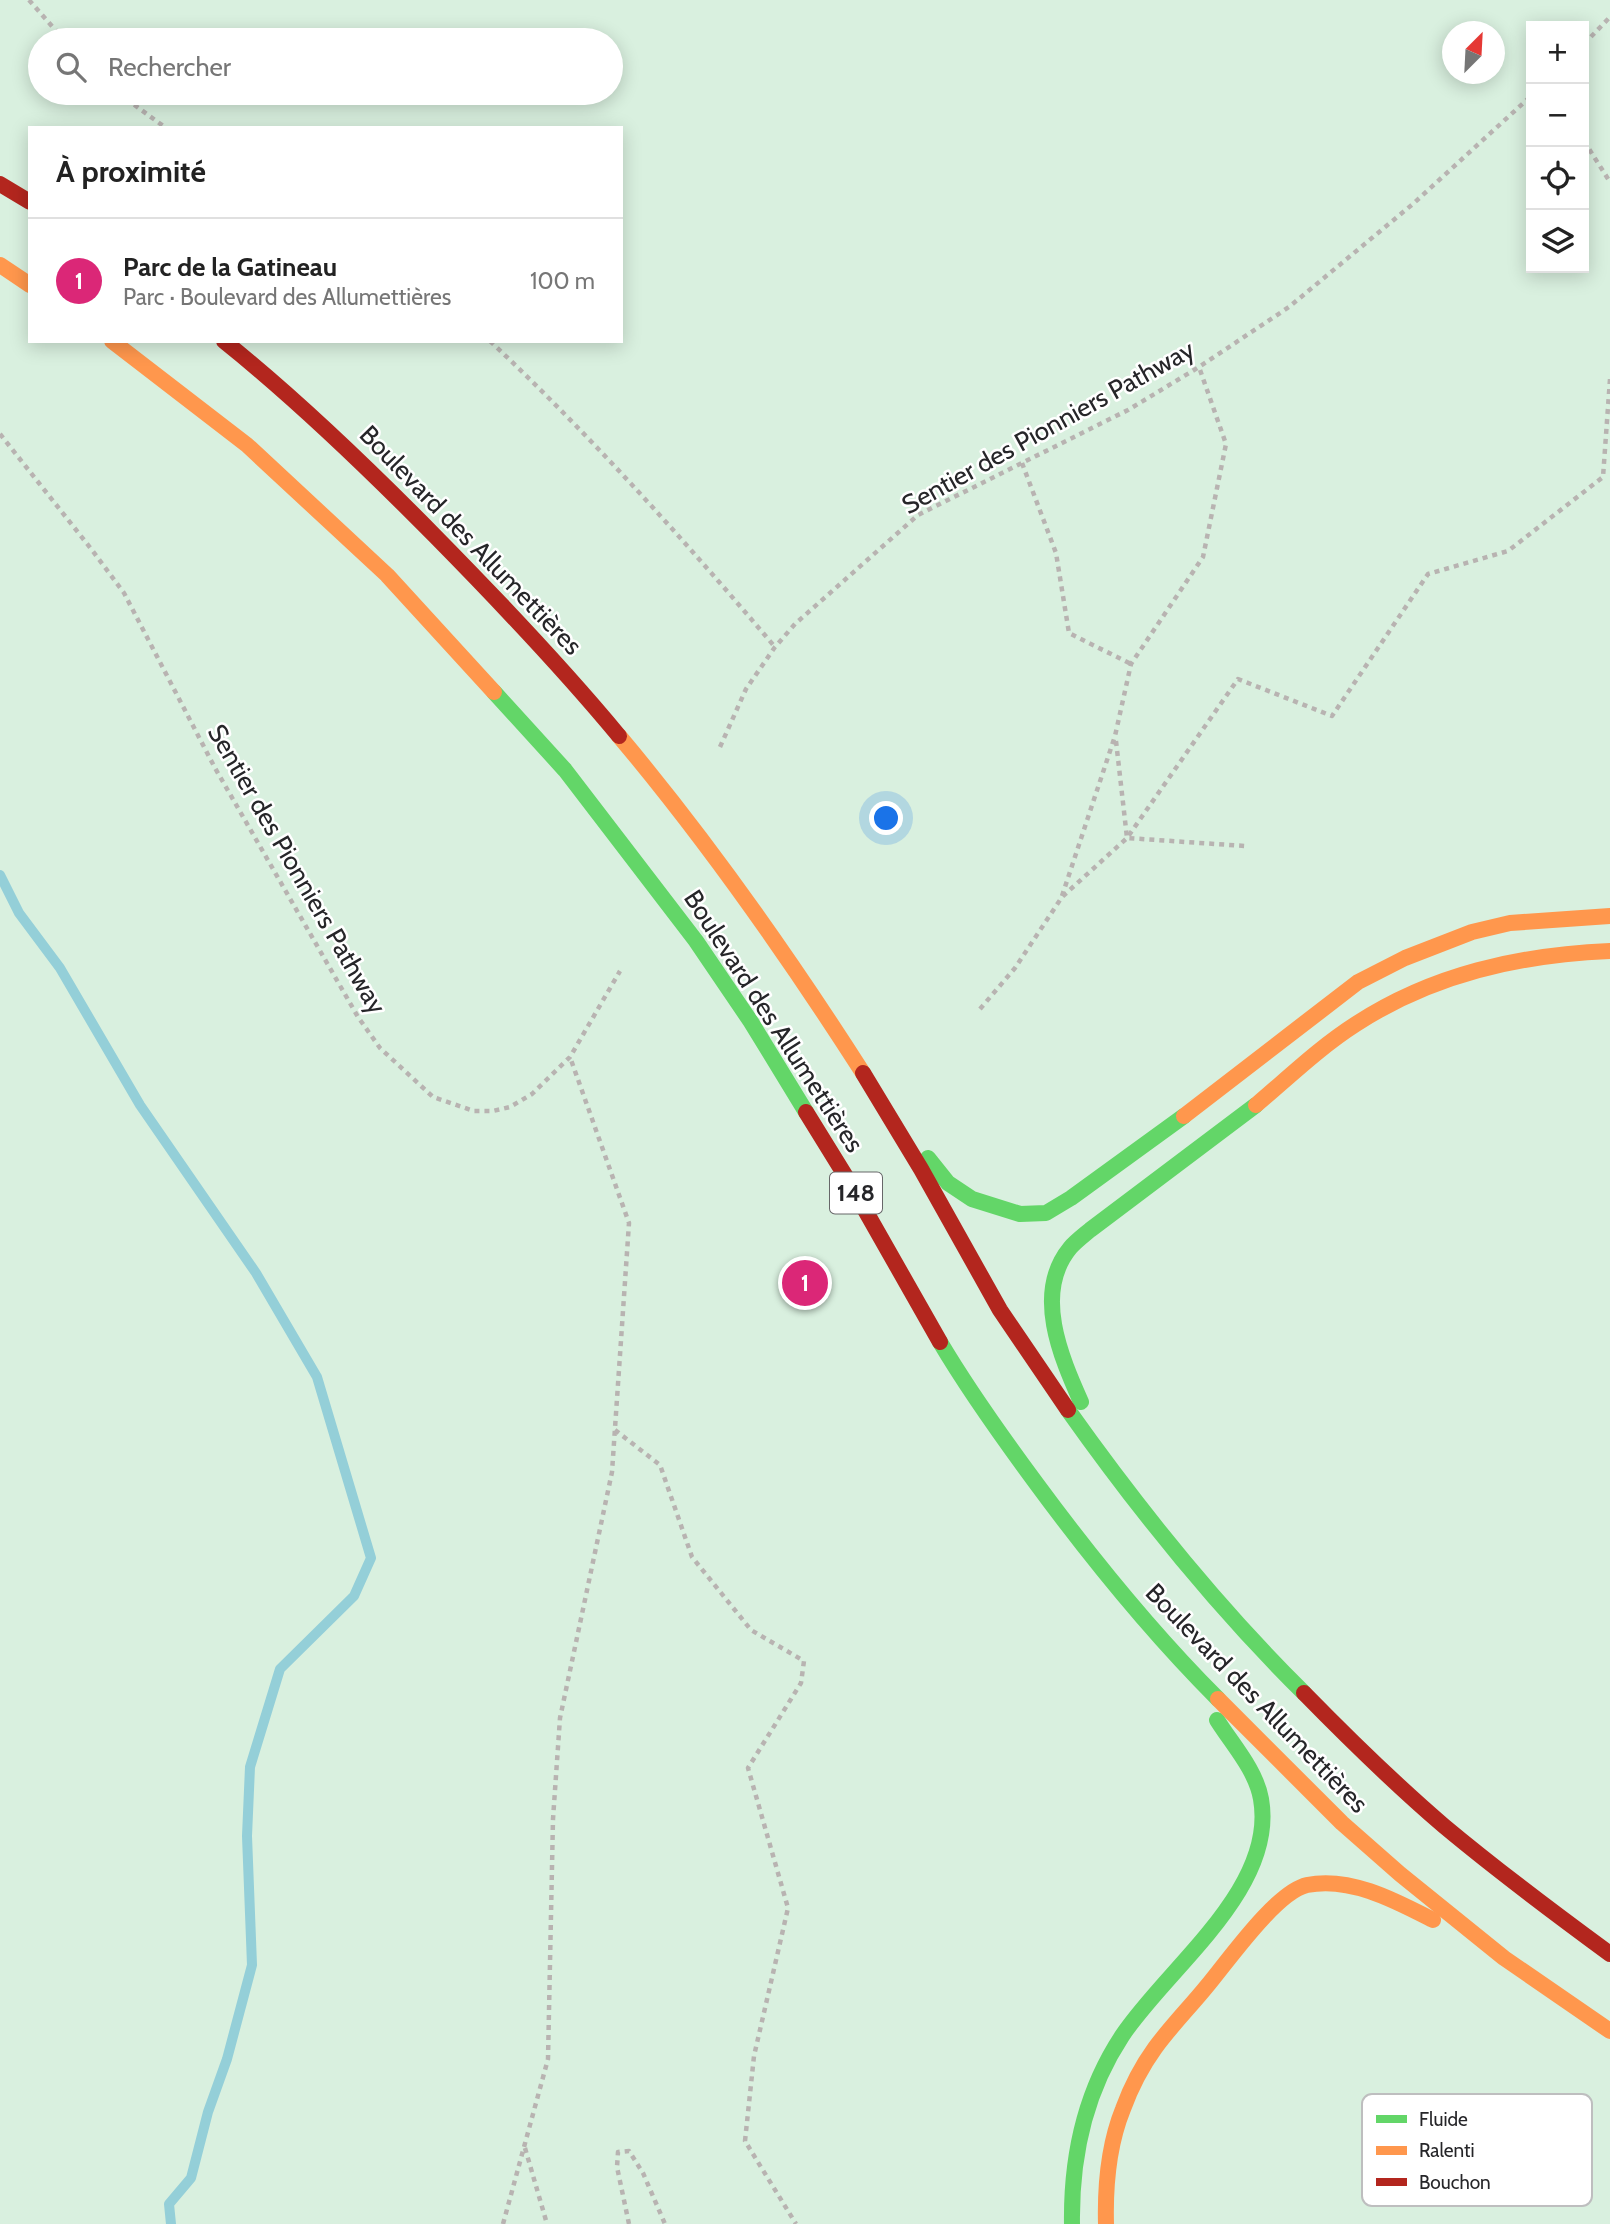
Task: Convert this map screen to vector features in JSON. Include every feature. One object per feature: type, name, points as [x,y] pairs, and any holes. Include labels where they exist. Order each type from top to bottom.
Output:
[{"type":"highway","points":[[0,184],[28,201]]},
{"type":"highway","points":[[0,265],[28,284]]},
{"type":"highway","name":"Boulevard des Allumettières","points":[[115,343],[247,445],[387,575],[565,771],[696,941],[751,1023],[848,1180],[948,1355],[989,1419],[1074,1534],[1181,1662],[1342,1823],[1504,1958],[1610,2031]]},
{"type":"highway","name":"Boulevard des Allumettières","points":[[227,343],[317,418],[362,460],[589,698],[670,797],[763,922],[884,1105],[971,1260],[1026,1351],[1107,1466],[1162,1537],[1237,1623],[1363,1752],[1434,1818],[1508,1880],[1610,1954]]},
{"type":"highway","points":[[884,1105],[948,1182],[972,1199],[1020,1214],[1046,1213],[1196,1108],[1358,982],[1405,958],[1472,932],[1523,922],[1610,916]]},
{"type":"highway","points":[[1107,1466],[1057,1344],[1051,1321],[1058,1269],[1069,1249],[1354,1026],[1388,1005],[1456,975],[1503,961],[1539,955],[1610,951]]},
{"type":"highway","points":[[1072,2224],[1077,2142],[1096,2086],[1109,2059],[1139,2013],[1240,1891],[1259,1846],[1261,1800],[1251,1775],[1181,1662]]},
{"type":"highway","points":[[1106,2224],[1110,2150],[1117,2119],[1141,2068],[1269,1912],[1286,1896],[1304,1886],[1328,1884],[1355,1887],[1405,1905],[1504,1958]]},
{"type":"path","points":[[29,0],[54,28]]},
{"type":"path","points":[[1589,39],[1610,17]]},
{"type":"path","name":"Sentier des Pionniers Pathway","points":[[720,747],[746,689],[775,647],[796,624],[918,515],[1128,410],[1199,367],[1300,298],[1414,203],[1526,101]]},
{"type":"path","points":[[134,105],[163,126]]},
{"type":"path","points":[[1588,147],[1610,182]]},
{"type":"path","points":[[493,343],[544,392],[663,518],[775,647]]},
{"type":"path","points":[[1062,897],[1115,736],[1131,664],[1203,557],[1226,444],[1199,367]]},
{"type":"path","points":[[980,1009],[1015,968],[1062,897],[1127,838],[1238,679],[1332,716],[1428,574],[1508,551],[1603,477],[1610,379]]},
{"type":"path","name":"Sentier des Pionniers Pathway","points":[[0,434],[124,593],[215,768],[358,1017],[380,1048],[433,1097],[474,1111],[510,1107],[541,1086],[570,1056],[620,971]]},
{"type":"path","points":[[1022,463],[1056,553],[1069,633],[1131,664]]},
{"type":"path","points":[[1115,736],[1127,838]]},
{"type":"path","points":[[1127,838],[1245,846]]},
{"type":"path","points":[[503,2224],[548,2059],[553,1819],[560,1717],[612,1472],[629,1223],[570,1056]]},
{"type":"path","points":[[615,1430],[660,1465],[692,1557],[751,1630],[804,1661],[801,1683],[748,1768],[788,1908],[754,2056],[745,2141],[796,2224]]},
{"type":"path","points":[[524,2146],[547,2224]]},
{"type":"path","points":[[629,2224],[617,2167],[618,2152],[629,2151],[665,2224]]},
{"type":"green space","points":[[0,0],[1610,0],[1610,2224],[0,2224]]},
{"type":"waterway","points":[[0,875],[19,913],[60,968],[140,1105],[256,1273],[317,1377],[371,1558],[354,1596],[280,1669],[250,1767],[247,1836],[252,1965],[191,2178],[169,2204],[171,2224]]},
{"type":"traffic: fast","points":[[494,692],[565,770],[696,941],[751,1022],[806,1112]]},
{"type":"traffic: fast","points":[[1081,1402],[1054,1325],[1053,1285],[1059,1266],[1070,1248],[1090,1230],[1256,1105]]},
{"type":"traffic: fast","points":[[928,1158],[948,1183],[972,1199],[1020,1214],[1046,1213],[1071,1198],[1184,1116]]},
{"type":"traffic: fast","points":[[940,1342],[998,1431],[1079,1540],[1146,1622],[1218,1699]]},
{"type":"traffic: fast","points":[[1068,1410],[1180,1557],[1240,1627],[1304,1693]]},
{"type":"traffic: fast","points":[[1072,2224],[1074,2175],[1083,2126],[1098,2080],[1109,2057],[1142,2010],[1214,1926],[1236,1896],[1252,1864],[1261,1832],[1261,1799],[1249,1768],[1217,1720]]},
{"type":"traffic: slow","points":[[0,265],[28,284]]},
{"type":"traffic: slow","points":[[115,343],[247,445],[387,575],[494,692]]},
{"type":"traffic: slow","points":[[619,736],[685,817],[747,901],[863,1073]]},
{"type":"traffic: slow","points":[[1184,1116],[1358,982],[1405,958],[1472,932],[1510,923],[1610,916]]},
{"type":"traffic: slow","points":[[1256,1105],[1343,1033],[1415,992],[1478,970],[1510,963],[1610,951]]},
{"type":"traffic: slow","points":[[1218,1699],[1342,1823],[1400,1874],[1504,1958],[1610,2031]]},
{"type":"traffic: slow","points":[[1106,2224],[1111,2151],[1118,2123],[1137,2077],[1167,2032],[1267,1913],[1295,1890],[1323,1883],[1372,1892],[1433,1920]]},
{"type":"traffic: jam","points":[[0,184],[28,201]]},
{"type":"traffic: jam","points":[[226,343],[306,411],[410,511],[529,634],[619,736]]},
{"type":"traffic: jam","points":[[863,1073],[921,1169],[1000,1310],[1068,1410]]},
{"type":"traffic: jam","points":[[806,1112],[940,1342]]},
{"type":"traffic: jam","points":[[1304,1693],[1372,1761],[1444,1826],[1526,1892],[1610,1954]]},
{"type":"place","name":"Parc de la Gatineau","points":[[805,1283]]}]
